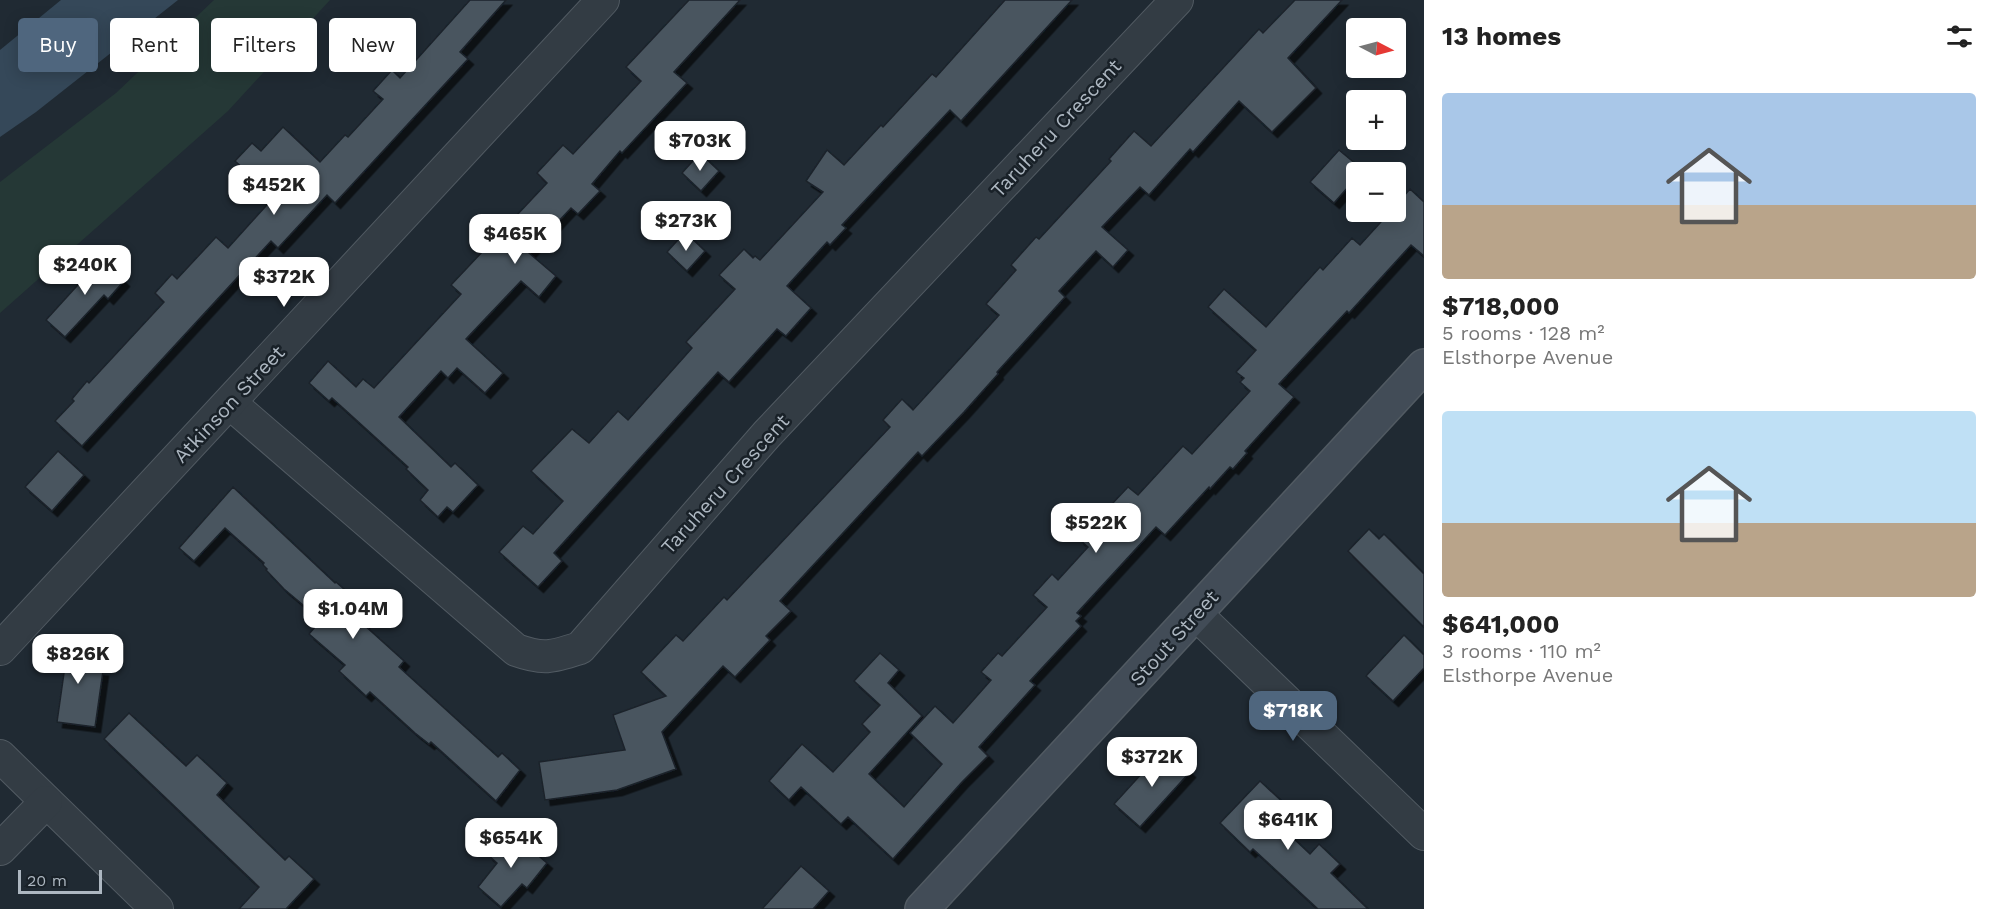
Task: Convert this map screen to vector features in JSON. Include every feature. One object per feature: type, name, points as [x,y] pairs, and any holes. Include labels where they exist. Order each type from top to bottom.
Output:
[{"type":"street","name":"Atkinson Street","points":[[0,649],[603,0]]},
{"type":"street","name":"Taruheru Crescent","points":[[230,403],[516,650],[537,657],[559,655],[580,648],[767,434],[1178,0]]},
{"type":"street","name":"Stout Street","points":[[922,909],[1424,366]]},
{"type":"street","points":[[1196,614],[1424,834]]},
{"type":"street","points":[[0,756],[157,909]]},
{"type":"street","points":[[0,849],[46,802]]},
{"type":"green space","points":[[214,0],[330,0],[313,18],[211,18],[211,72],[264,72],[228,111],[0,313],[0,182],[116,93],[138,72],[199,72],[199,18],[195,18]]},
{"type":"water","points":[[61,0],[178,0],[155,18],[110,18],[110,54],[98,63],[98,18],[39,18]]},
{"type":"water","points":[[18,35],[18,72],[87,72],[0,137],[0,50]]},
{"type":"building","points":[[470,0],[506,0],[460,52],[468,59],[335,203],[327,195],[278,248],[271,241],[82,446],[55,421],[74,401],[72,399],[87,381],[89,383],[164,302],[155,293],[172,274],[177,279],[216,237],[228,248],[274,197],[235,161],[252,143],[261,151],[283,127],[320,162],[345,135],[348,137],[383,99],[373,91],[390,72],[394,72],[400,78],[405,72],[416,72],[416,60]]},
{"type":"building","points":[[689,0],[740,0],[674,72],[687,83],[622,153],[620,151],[592,184],[600,191],[578,214],[571,208],[529,253],[556,276],[539,297],[521,281],[466,339],[503,373],[485,393],[457,368],[448,378],[441,371],[399,417],[451,467],[455,463],[478,485],[453,512],[447,507],[438,517],[420,500],[428,490],[406,469],[408,467],[332,398],[329,401],[309,383],[328,361],[356,387],[363,379],[374,388],[461,294],[451,285],[547,183],[537,173],[563,145],[573,154],[641,81],[626,67]]},
{"type":"building","points":[[1005,0],[1072,0],[961,121],[950,110],[842,225],[846,228],[830,245],[827,242],[787,286],[811,308],[786,336],[777,329],[729,382],[718,372],[554,553],[562,561],[538,587],[499,552],[523,526],[533,534],[563,501],[531,471],[572,429],[589,443],[618,411],[628,420],[692,348],[686,342],[735,289],[719,275],[744,249],[753,258],[755,256],[760,260],[823,192],[806,181],[827,150],[844,165],[932,74],[936,77]]},
{"type":"building","points":[[1295,0],[1342,0],[1288,58],[1316,88],[1272,132],[1239,101],[1193,152],[1190,149],[1149,195],[1140,187],[1102,227],[1128,250],[1113,267],[1096,251],[1059,291],[1065,297],[964,412],[922,456],[918,452],[780,601],[791,611],[766,636],[770,640],[735,677],[723,666],[662,732],[676,769],[617,790],[545,800],[539,762],[625,750],[613,715],[666,696],[641,672],[676,635],[683,641],[724,597],[727,600],[890,427],[883,420],[902,399],[913,410],[965,353],[999,315],[986,304],[1016,270],[1011,265],[1036,237],[1039,239],[1111,161],[1109,159],[1134,131],[1151,146],[1259,29],[1263,33]]},
{"type":"building","points":[[1339,150],[1353,162],[1346,162],[1346,189],[1334,203],[1310,182]]},
{"type":"building","points":[[700,153],[719,171],[701,191],[682,173]]},
{"type":"building","points":[[1410,189],[1424,202],[1424,256],[1411,245],[1349,313],[1347,311],[1279,384],[1294,397],[1245,451],[1247,453],[1233,469],[1230,467],[1210,489],[1209,487],[1165,535],[1156,527],[1077,613],[1081,616],[1076,621],[1081,626],[1030,681],[1035,685],[979,747],[988,756],[893,859],[848,817],[841,824],[801,787],[789,800],[769,781],[802,744],[833,772],[870,732],[862,724],[880,705],[854,681],[880,653],[899,670],[888,683],[922,716],[869,774],[904,807],[942,764],[910,733],[935,706],[953,723],[991,680],[981,672],[998,653],[1002,656],[1047,607],[1033,595],[1052,574],[1058,580],[1088,547],[1079,539],[1128,487],[1138,495],[1183,446],[1192,454],[1250,391],[1240,382],[1244,378],[1236,372],[1256,350],[1208,307],[1224,289],[1266,327],[1320,267],[1323,270],[1352,238],[1360,245],[1381,222],[1406,222],[1406,194]]},
{"type":"building","points":[[685,232],[705,251],[687,271],[667,252]]},
{"type":"building","points":[[95,255],[124,281],[108,299],[104,295],[65,337],[46,320],[85,277],[80,273]]},
{"type":"building","points":[[58,451],[84,475],[52,511],[25,487]]},
{"type":"building","points":[[233,487],[335,583],[372,614],[363,624],[404,661],[399,667],[498,757],[502,753],[520,770],[496,801],[431,742],[429,744],[415,733],[370,692],[366,696],[339,671],[345,665],[309,634],[321,620],[284,589],[266,570],[264,563],[225,528],[194,561],[179,548]]},
{"type":"building","points":[[1369,529],[1379,539],[1384,534],[1424,574],[1424,627],[1348,551]]},
{"type":"building","points":[[1404,635],[1424,655],[1424,668],[1393,701],[1366,676]]},
{"type":"building","points":[[61,638],[89,642],[84,668],[103,671],[95,727],[57,722],[65,666],[71,666],[57,664]]},
{"type":"building","points":[[129,713],[186,766],[197,755],[227,783],[217,795],[285,860],[289,856],[314,879],[286,909],[239,909],[259,887],[104,739]]},
{"type":"building","points":[[1165,748],[1190,772],[1140,827],[1114,804]]},
{"type":"building","points":[[1260,781],[1288,807],[1275,821],[1310,854],[1319,844],[1340,864],[1331,873],[1368,909],[1318,909],[1253,849],[1250,852],[1220,823]]},
{"type":"building","points":[[508,830],[547,863],[527,888],[522,884],[501,907],[478,887],[497,863],[488,855]]},
{"type":"building","points":[[801,866],[829,891],[813,909],[762,909]]}]
